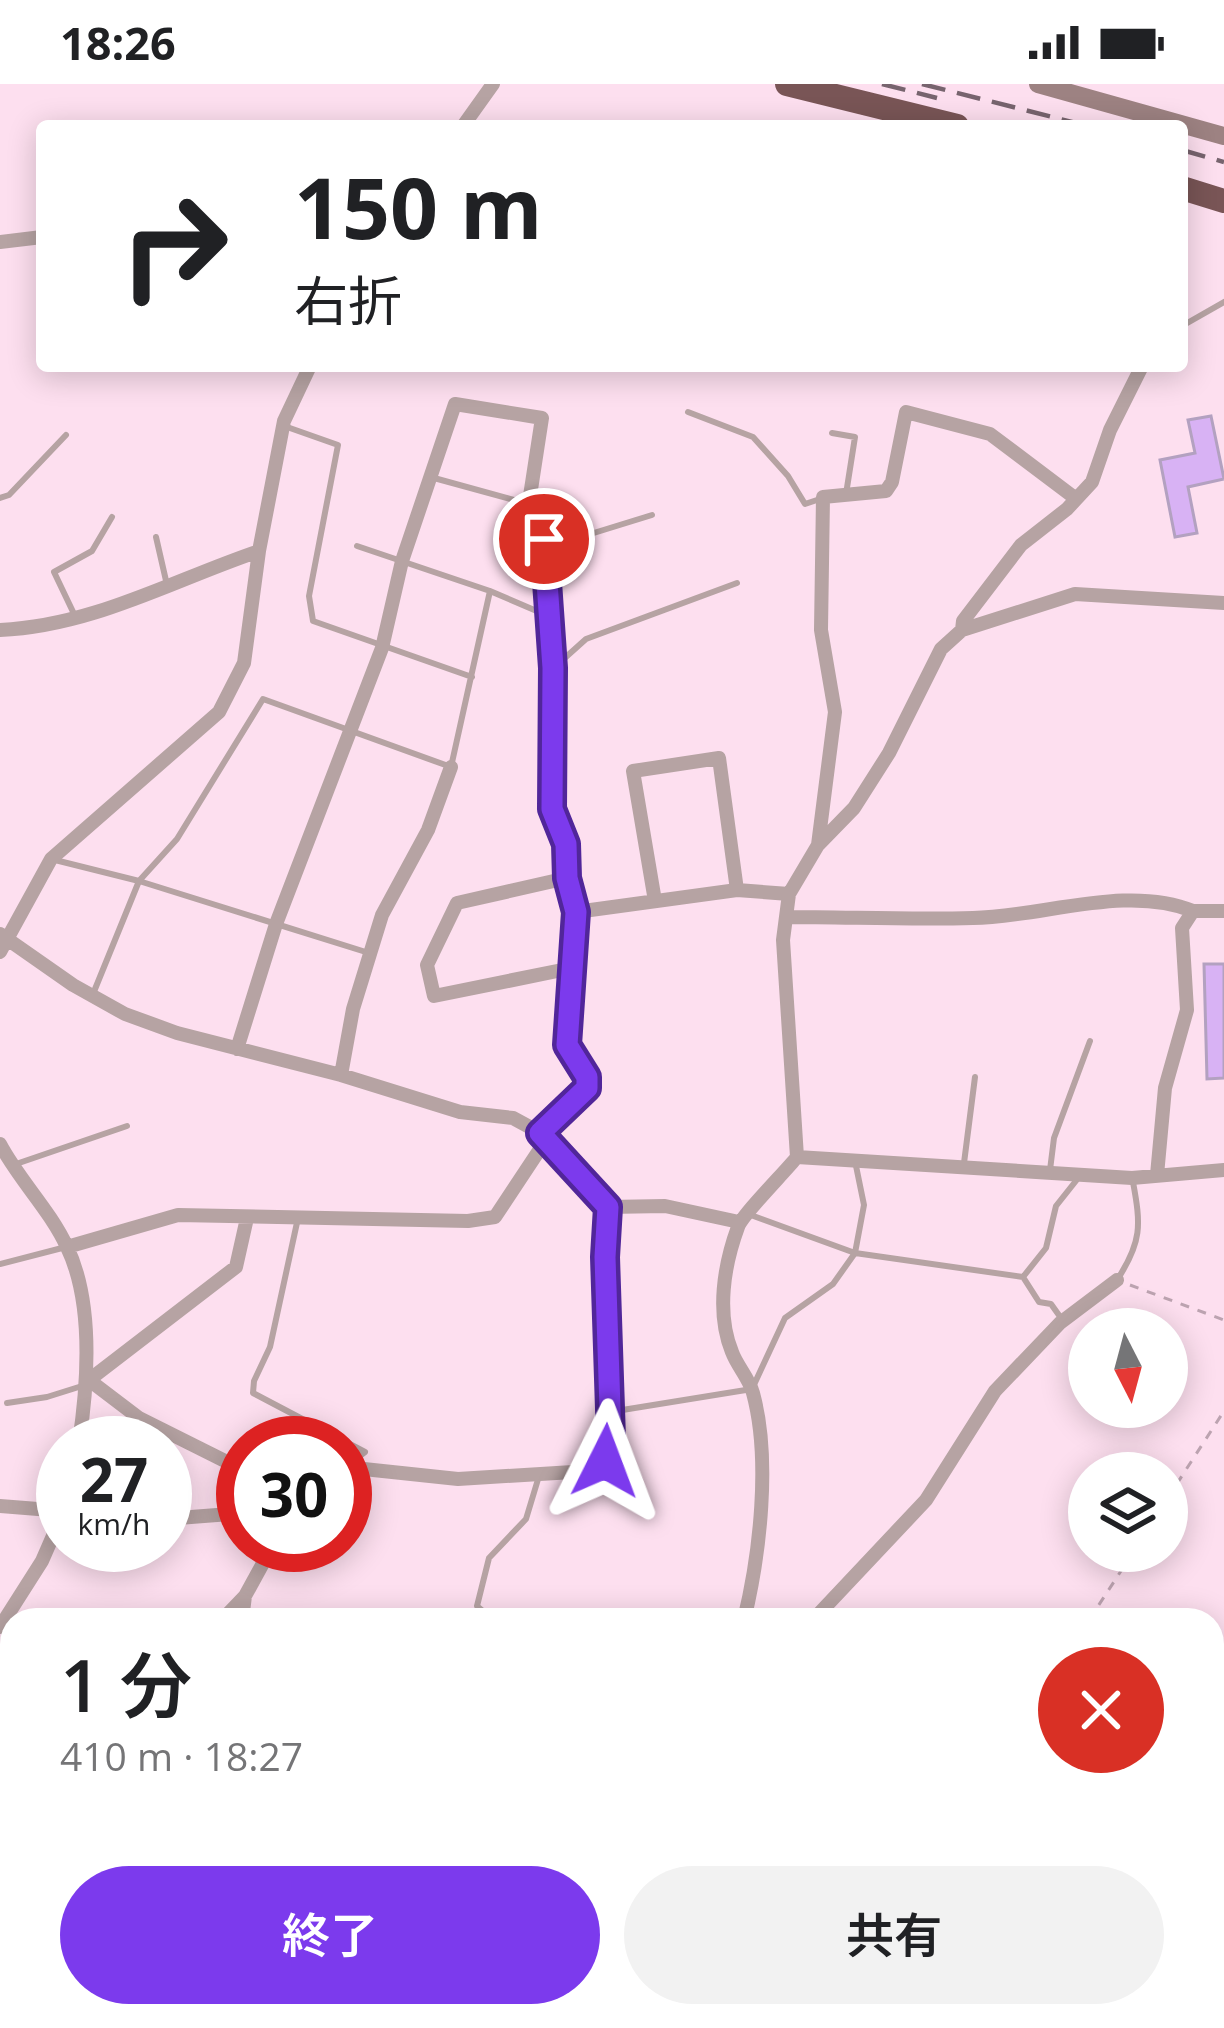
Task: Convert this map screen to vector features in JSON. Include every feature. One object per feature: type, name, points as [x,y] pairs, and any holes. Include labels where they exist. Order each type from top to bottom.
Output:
[{"type":"highway","points":[[787,84],[933,120]]},
{"type":"highway","points":[[1188,190],[1224,201]]},
{"type":"street","points":[[467,120],[493,84]]},
{"type":"street","points":[[1038,84],[1167,120]]},
{"type":"street","points":[[1188,126],[1224,136]]},
{"type":"street","points":[[0,242],[36,238]]},
{"type":"street","points":[[307,372],[283,426],[244,663],[219,712],[52,859],[2,942],[125,1014],[460,1112],[513,1118],[544,1135],[608,1207],[665,1206],[744,1218]]},
{"type":"street","points":[[962,630],[963,620],[1021,545],[1092,482],[1110,430],[1139,372]]},
{"type":"street","points":[[67,1247],[178,1215],[468,1221],[496,1217],[544,1135],[587,1088],[587,1077],[567,1045],[576,912],[567,878],[566,844],[552,809],[548,559],[544,539],[526,522],[542,418],[455,404],[403,561],[382,648],[276,924],[237,1049]]},
{"type":"street","points":[[818,845],[835,712],[820,630],[823,497],[886,491],[892,482],[906,412],[990,434],[1075,498]]},
{"type":"street","points":[[0,630],[47,627],[106,612],[260,551]]},
{"type":"street","points":[[746,1608],[761,1509],[752,1389],[732,1352],[723,1321],[724,1283],[744,1218],[796,1157],[783,940],[788,894],[818,845],[854,808],[889,752],[941,650],[962,630],[1075,594],[1224,603]]},
{"type":"street","points":[[655,902],[633,771],[718,758],[736,890]]},
{"type":"street","points":[[341,1076],[353,1009],[382,915],[428,830],[451,767]]},
{"type":"street","points":[[567,878],[458,903],[427,965],[434,996],[572,968]]},
{"type":"street","points":[[576,912],[736,890],[788,894]]},
{"type":"street","points":[[787,917],[977,918],[1041,908],[1167,900],[1193,910],[1224,911]]},
{"type":"street","points":[[1157,1175],[1165,1088],[1188,992],[1182,928],[1193,910]]},
{"type":"street","points":[[0,1144],[67,1247],[79,1288],[89,1380],[83,1416]]},
{"type":"street","points":[[796,1157],[1132,1178],[1224,1170]]},
{"type":"street","points":[[372,1470],[458,1479],[539,1476],[589,1471],[605,1461],[611,1439],[605,1257],[608,1207]]},
{"type":"street","points":[[89,1380],[236,1268],[248,1218]]},
{"type":"street","points":[[824,1608],[926,1499],[995,1391],[1064,1321],[1117,1280]]},
{"type":"street","points":[[89,1380],[139,1418],[216,1456]]},
{"type":"street","points":[[0,1507],[36,1510]]},
{"type":"street","points":[[12,1608],[36,1570]]},
{"type":"street","points":[[234,1608],[258,1572]]},
{"type":"street","points":[[244,1608],[245,1596]]},
{"type":"lane","points":[[1188,323],[1224,302]]},
{"type":"lane","points":[[688,412],[753,436],[805,504],[823,497]]},
{"type":"lane","points":[[283,426],[338,445],[308,596],[313,621],[472,677]]},
{"type":"lane","points":[[832,434],[855,437],[846,494]]},
{"type":"lane","points":[[0,498],[9,495],[66,435]]},
{"type":"lane","points":[[431,477],[529,504]]},
{"type":"lane","points":[[548,559],[584,536],[652,515]]},
{"type":"lane","points":[[76,620],[54,572],[92,551],[112,517]]},
{"type":"lane","points":[[156,537],[167,585]]},
{"type":"lane","points":[[357,546],[549,617]]},
{"type":"lane","points":[[553,668],[586,638],[737,583]]},
{"type":"lane","points":[[93,995],[139,881],[177,839],[263,699],[451,767],[490,592]]},
{"type":"lane","points":[[52,859],[139,881],[369,953]]},
{"type":"lane","points":[[1050,1174],[1054,1138],[1090,1041]]},
{"type":"lane","points":[[963,1167],[975,1077]]},
{"type":"lane","points":[[11,1165],[127,1126]]},
{"type":"lane","points":[[609,1412],[752,1389],[785,1318],[833,1284],[855,1253],[864,1205],[854,1158]]},
{"type":"lane","points":[[1022,1276],[1046,1248],[1056,1206],[1082,1174]]},
{"type":"lane","points":[[1117,1280],[1131,1259],[1141,1228],[1132,1178]]},
{"type":"lane","points":[[297,1416],[253,1393],[270,1347],[298,1217]]},
{"type":"lane","points":[[744,1218],[855,1253],[1022,1276],[1040,1302],[1051,1304],[1064,1321]]},
{"type":"lane","points":[[0,1264],[67,1247]]},
{"type":"lane","points":[[7,1402],[77,1389],[89,1380]]},
{"type":"lane","points":[[479,1608],[489,1558],[526,1519],[539,1476]]},
{"type":"path","points":[[1117,1280],[1224,1319]]},
{"type":"path","points":[[1188,1467],[1224,1411]]},
{"type":"path","points":[[1098,1608],[1121,1572]]},
{"type":"building","points":[[1211,416],[1224,479],[1188,487],[1197,533],[1175,537],[1160,460],[1195,453],[1188,420]]},
{"type":"building","points":[[1204,964],[1224,964],[1224,1078],[1207,1079]]},
{"type":"railway","points":[[882,84],[937,98]]},
{"type":"railway","points":[[922,84],[1064,120]]},
{"type":"railway","points":[[1188,152],[1224,162]]},
{"type":"route","points":[[544,539],[553,668],[552,809],[566,844],[567,878],[576,912],[567,1045],[587,1077],[587,1088],[540,1133],[608,1207],[605,1257],[611,1439],[605,1461]]}]
